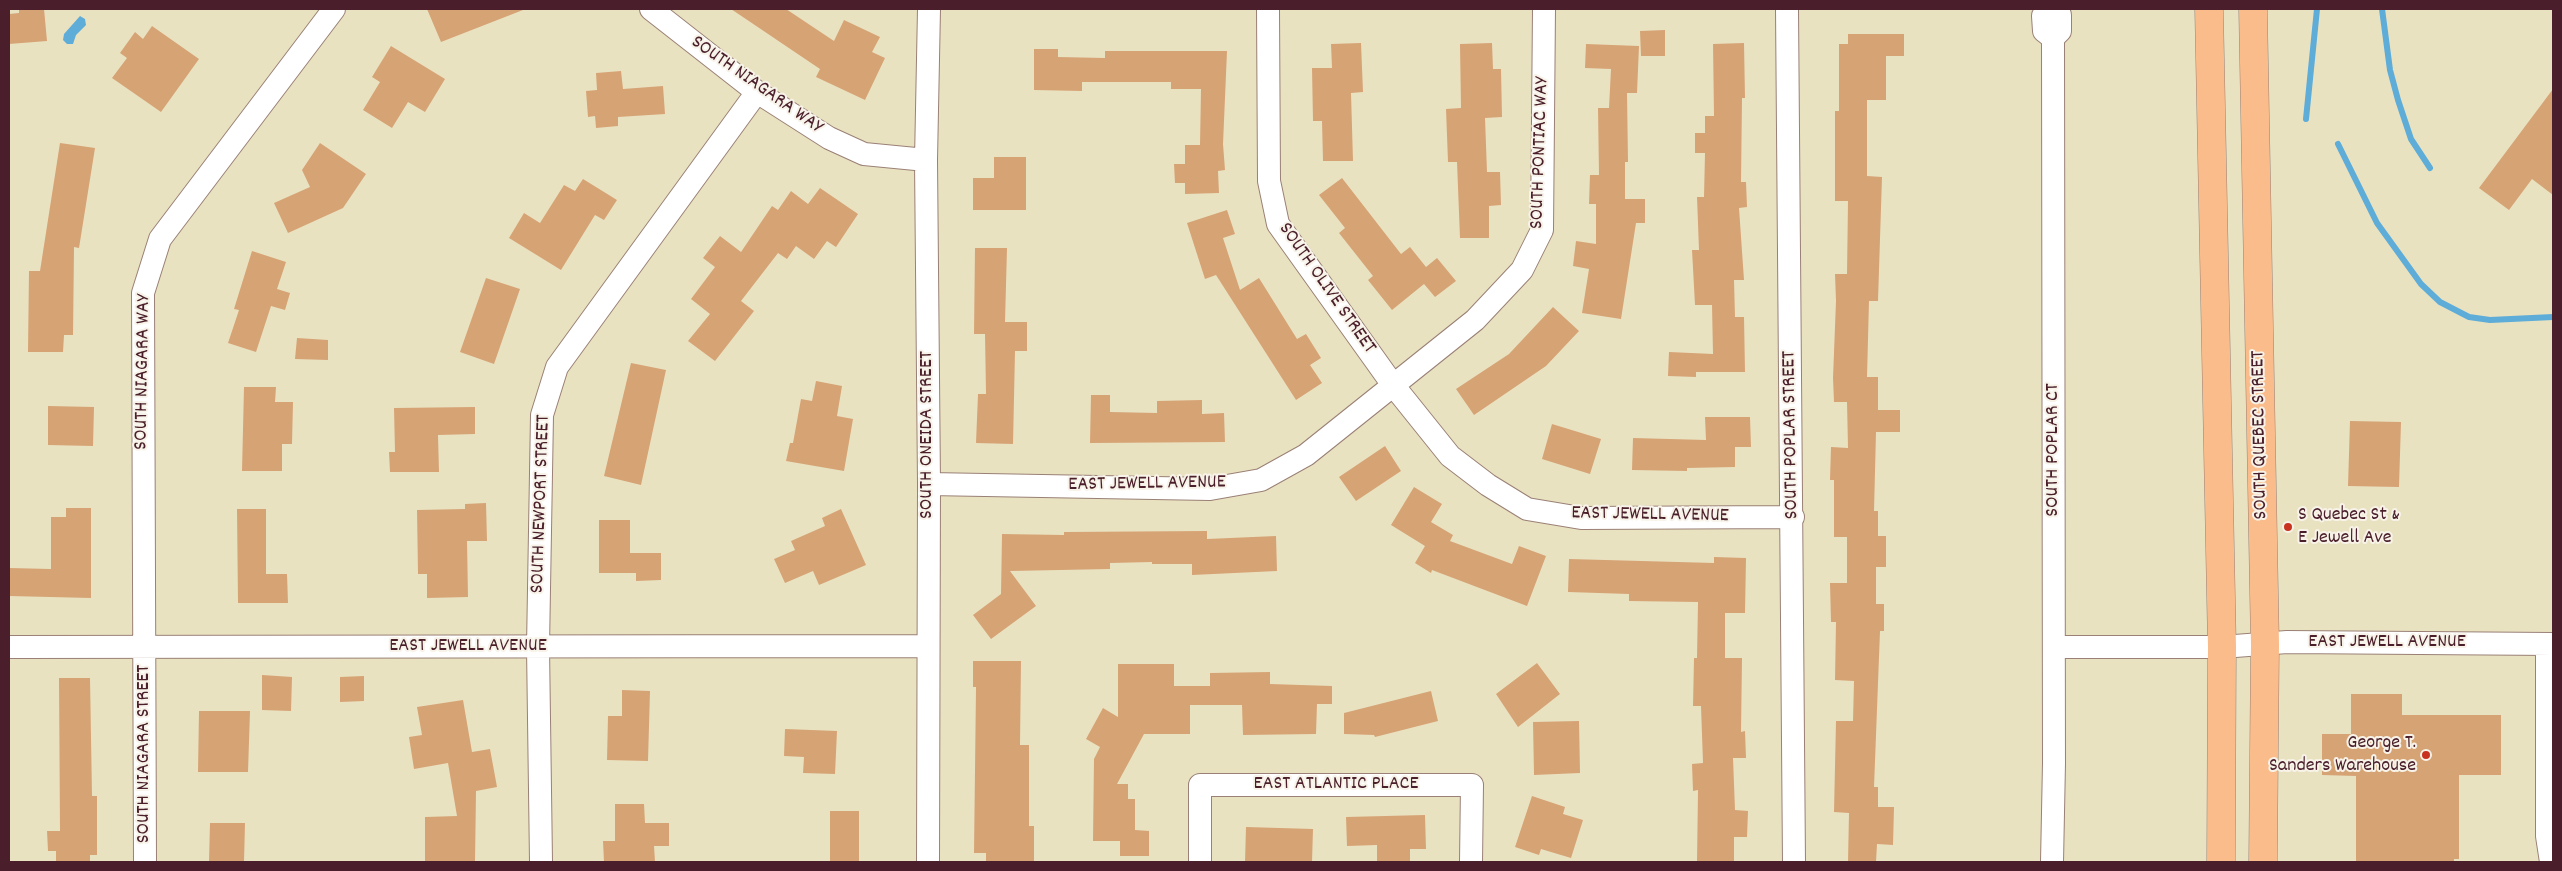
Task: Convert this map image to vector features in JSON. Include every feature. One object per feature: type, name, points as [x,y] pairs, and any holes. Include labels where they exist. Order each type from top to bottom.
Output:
[{"type":"main road","points":[[2209,9],[2222,647],[2221,862]]},
{"type":"main road","name":"SOUTH QUEBEC STREET","points":[[2253,9],[2265,645],[2263,862]]},
{"type":"street","name":"SOUTH NIAGARA WAY","points":[[144,646],[143,293],[160,240],[334,9]]},
{"type":"street","name":"SOUTH NIAGARA WAY","points":[[651,9],[757,92],[830,138],[864,154],[926,160]]},
{"type":"street","name":"SOUTH ONEIDA STREET","points":[[928,862],[929,484],[926,160],[929,9]]},
{"type":"street","name":"SOUTH OLIVE STREET","points":[[1268,9],[1269,181],[1278,224],[1393,385]]},
{"type":"street","name":"SOUTH PONTIAC WAY","points":[[1393,385],[1475,320],[1522,270],[1542,230],[1544,9]]},
{"type":"street","name":"SOUTH POPLAR STREET","points":[[1787,9],[1793,517],[1794,862]]},
{"type":"street","name":"SOUTH POPLAR CT","points":[[2052,862],[2054,647],[2053,38]]},
{"type":"street","name":"SOUTH NEWPORT STREET","points":[[541,862],[538,647],[542,415],[557,367],[757,92]]},
{"type":"street","name":"EAST JEWELL AVENUE","points":[[929,484],[1210,488],[1261,480],[1306,455],[1393,385],[1450,456],[1488,485],[1527,509],[1582,518],[1793,517]]},
{"type":"street","name":"EAST JEWELL AVENUE","points":[[2054,647],[2222,647],[2286,642],[2550,644]]},
{"type":"street","points":[[2550,644],[2547,836],[2551,862]]},
{"type":"street","name":"SOUTH NIAGARA STREET","points":[[144,646],[146,862]]},
{"type":"street","name":"EAST JEWELL AVENUE","points":[[9,647],[928,646]]},
{"type":"street","name":"EAST ATLANTIC PLACE","points":[[1200,862],[1200,785],[1472,785],[1472,862]]},
{"type":"water","points":[[80,16],[85,19],[86,25],[76,35],[73,44],[67,44],[63,40],[64,34]]},
{"type":"building","points":[[19,9],[44,9],[47,41],[9,44],[9,14],[19,13]]},
{"type":"building","points":[[427,9],[523,9],[523,10],[441,42]]},
{"type":"building","points":[[731,9],[786,9],[834,41],[844,20],[880,37],[872,52],[885,58],[865,100],[816,77],[820,69]]},
{"type":"building","points":[[152,26],[199,59],[161,112],[112,78],[127,58],[120,53],[135,32],[143,39]]},
{"type":"building","points":[[1665,30],[1665,56],[1641,56],[1640,31]]},
{"type":"building","points":[[1848,34],[1904,34],[1904,56],[1886,56],[1886,100],[1867,100],[1867,176],[1882,177],[1878,301],[1869,301],[1867,377],[1878,377],[1878,410],[1900,410],[1900,432],[1876,432],[1874,511],[1878,511],[1878,536],[1886,536],[1886,567],[1876,567],[1876,604],[1884,604],[1884,631],[1880,631],[1874,787],[1878,787],[1878,807],[1894,807],[1893,845],[1877,844],[1876,862],[1848,862],[1849,813],[1834,812],[1836,721],[1853,721],[1854,681],[1835,680],[1836,622],[1831,622],[1830,583],[1847,583],[1847,537],[1834,537],[1834,480],[1830,480],[1831,447],[1848,448],[1847,402],[1834,402],[1833,378],[1836,301],[1835,274],[1847,274],[1848,201],[1835,201],[1835,111],[1839,111],[1839,44],[1848,44]]},
{"type":"building","points":[[1361,43],[1363,92],[1351,93],[1353,161],[1323,161],[1322,121],[1313,121],[1312,68],[1332,68],[1331,44]]},
{"type":"building","points":[[1492,43],[1493,69],[1501,69],[1502,117],[1485,118],[1487,172],[1500,172],[1501,205],[1489,206],[1489,238],[1460,238],[1457,162],[1448,162],[1446,109],[1461,108],[1460,44]]},
{"type":"building","points":[[1744,43],[1745,98],[1742,98],[1741,182],[1746,182],[1747,207],[1739,208],[1744,280],[1734,280],[1735,317],[1744,317],[1745,372],[1696,372],[1696,377],[1668,376],[1669,352],[1713,354],[1712,305],[1695,305],[1692,250],[1699,250],[1697,197],[1704,197],[1705,153],[1695,153],[1695,133],[1705,133],[1705,116],[1714,116],[1713,44]]},
{"type":"building","points":[[1586,44],[1639,46],[1637,93],[1627,93],[1628,162],[1625,162],[1625,199],[1645,199],[1645,223],[1636,223],[1621,319],[1582,313],[1589,269],[1573,266],[1576,241],[1596,244],[1596,204],[1589,204],[1590,175],[1599,175],[1598,108],[1609,108],[1611,69],[1585,68]]},
{"type":"building","points":[[391,46],[445,79],[425,112],[408,102],[392,128],[363,110],[380,82],[372,77]]},
{"type":"building","points":[[1034,49],[1058,49],[1058,57],[1105,58],[1105,51],[1227,51],[1223,144],[1225,170],[1218,171],[1219,193],[1185,194],[1185,183],[1175,183],[1174,164],[1185,164],[1185,145],[1200,145],[1201,89],[1171,89],[1171,82],[1082,82],[1082,91],[1034,90]]},
{"type":"building","points":[[621,71],[623,89],[663,86],[665,114],[618,117],[618,126],[596,128],[595,116],[588,117],[586,91],[597,90],[596,73]]},
{"type":"building","points":[[2553,89],[2553,195],[2532,179],[2509,210],[2479,188]]},
{"type":"building","points":[[60,143],[95,148],[79,248],[74,247],[73,335],[64,335],[63,352],[28,352],[29,271],[40,271]]},
{"type":"building","points":[[320,143],[366,174],[343,208],[288,233],[274,203],[310,187],[302,170]]},
{"type":"building","points":[[994,157],[1026,157],[1026,210],[973,210],[973,178],[994,178]]},
{"type":"building","points":[[1342,178],[1401,254],[1410,247],[1426,267],[1437,258],[1456,281],[1435,297],[1424,284],[1392,310],[1368,280],[1373,276],[1339,233],[1345,228],[1319,195]]},
{"type":"building","points":[[583,179],[617,200],[604,220],[595,215],[561,270],[509,238],[524,213],[540,223],[564,185],[575,191]]},
{"type":"building","points":[[820,188],[858,214],[836,247],[827,241],[814,259],[796,246],[787,259],[778,253],[741,301],[754,311],[715,361],[688,341],[710,314],[691,299],[715,267],[703,258],[720,236],[741,252],[772,206],[778,210],[791,191],[808,204]]},
{"type":"building","points":[[1227,210],[1235,234],[1223,238],[1240,290],[1259,278],[1297,339],[1306,334],[1321,358],[1310,365],[1322,383],[1296,400],[1216,275],[1205,279],[1187,223]]},
{"type":"building","points":[[975,248],[1007,248],[1005,322],[1027,322],[1027,351],[1015,351],[1013,444],[976,443],[978,394],[986,394],[985,334],[974,334]]},
{"type":"building","points":[[252,251],[286,262],[277,289],[290,293],[285,310],[271,306],[256,352],[228,343],[239,310],[234,309]]},
{"type":"building","points":[[486,278],[520,289],[494,364],[460,352]]},
{"type":"building","points":[[1553,307],[1579,331],[1546,366],[1474,415],[1456,389],[1509,354]]},
{"type":"building","points":[[297,338],[328,340],[328,360],[295,359]]},
{"type":"building","points":[[631,363],[666,370],[641,485],[604,476]]},
{"type":"building","points":[[816,381],[842,386],[837,416],[853,419],[844,471],[786,461],[790,443],[793,443],[801,399],[812,401]]},
{"type":"building","points":[[244,387],[276,387],[275,402],[293,402],[292,444],[282,444],[282,471],[242,471]]},
{"type":"building","points":[[1091,395],[1110,395],[1110,412],[1157,413],[1157,401],[1202,400],[1202,414],[1224,413],[1225,442],[1090,443]]},
{"type":"building","points":[[48,406],[94,407],[93,446],[48,445]]},
{"type":"building","points":[[475,407],[475,434],[438,435],[439,472],[390,472],[389,452],[395,452],[394,408]]},
{"type":"building","points":[[1705,417],[1750,417],[1751,447],[1735,447],[1735,467],[1687,468],[1687,471],[1632,470],[1633,438],[1706,440]]},
{"type":"building","points":[[2350,421],[2401,422],[2399,487],[2348,486]]},
{"type":"building","points":[[1552,424],[1601,439],[1590,474],[1542,459]]},
{"type":"building","points":[[1385,446],[1401,471],[1356,501],[1339,477]]},
{"type":"building","points":[[1414,487],[1442,504],[1431,522],[1453,535],[1450,541],[1512,564],[1519,546],[1546,556],[1527,606],[1432,570],[1431,573],[1415,563],[1425,546],[1391,525]]},
{"type":"building","points":[[486,503],[487,541],[467,541],[468,597],[427,598],[427,574],[418,574],[417,510],[465,509],[465,504]]},
{"type":"building","points":[[66,508],[91,508],[91,598],[9,596],[9,568],[51,569],[51,517],[66,517]]},
{"type":"building","points":[[237,509],[266,509],[266,574],[287,574],[288,603],[238,603]]},
{"type":"building","points":[[841,509],[866,565],[819,585],[813,571],[785,583],[774,559],[795,550],[791,541],[825,526],[822,518]]},
{"type":"building","points":[[599,520],[630,520],[630,553],[661,553],[661,580],[636,581],[636,573],[599,573]]},
{"type":"building","points":[[1207,531],[1207,539],[1276,536],[1277,571],[1192,575],[1192,564],[1152,564],[1152,562],[1110,563],[1110,569],[1010,571],[1036,606],[991,639],[973,615],[1001,594],[1002,534],[1064,535],[1064,532]]},
{"type":"building","points":[[1714,557],[1746,558],[1745,613],[1725,613],[1725,658],[1742,658],[1741,732],[1745,731],[1746,758],[1733,758],[1735,810],[1748,811],[1747,837],[1734,837],[1734,862],[1697,862],[1698,790],[1693,791],[1692,764],[1703,763],[1701,706],[1693,706],[1694,658],[1697,658],[1698,602],[1629,601],[1629,594],[1568,592],[1569,559],[1714,563]]},
{"type":"building","points":[[973,661],[1021,661],[1020,745],[1029,745],[1029,826],[1034,826],[1034,862],[986,862],[986,853],[974,853],[976,687],[973,687]]},
{"type":"building","points":[[1537,663],[1560,694],[1518,727],[1496,694]]},
{"type":"building","points":[[1118,664],[1174,664],[1174,686],[1210,686],[1210,673],[1270,672],[1270,684],[1332,686],[1332,704],[1317,704],[1316,734],[1243,735],[1242,705],[1190,705],[1190,734],[1144,734],[1117,784],[1128,784],[1128,799],[1135,799],[1135,830],[1149,831],[1149,856],[1120,856],[1120,841],[1093,841],[1094,759],[1100,747],[1086,739],[1103,708],[1118,717]]},
{"type":"building","points":[[262,675],[292,677],[291,711],[262,710]]},
{"type":"building","points":[[364,676],[364,701],[340,702],[340,677]]},
{"type":"building","points":[[59,678],[90,678],[92,796],[97,796],[97,855],[90,855],[90,862],[56,862],[56,851],[48,851],[47,831],[60,831]]},
{"type":"building","points":[[622,690],[650,691],[648,761],[607,760],[608,716],[622,716]]},
{"type":"building","points":[[1431,691],[1438,721],[1375,737],[1374,735],[1344,734],[1344,713]]},
{"type":"building","points":[[2351,694],[2402,694],[2402,715],[2501,715],[2501,775],[2459,775],[2459,859],[2454,859],[2454,862],[2356,862],[2356,776],[2322,775],[2322,734],[2351,734]]},
{"type":"building","points":[[463,700],[472,752],[490,749],[497,787],[476,791],[475,862],[425,862],[425,817],[457,816],[448,763],[414,769],[409,737],[422,735],[417,707]]},
{"type":"building","points":[[199,711],[250,711],[248,772],[198,772]]},
{"type":"building","points":[[1579,721],[1580,773],[1534,775],[1533,722]]},
{"type":"building","points":[[785,729],[837,731],[835,774],[803,773],[804,757],[784,756]]},
{"type":"building","points":[[1532,796],[1565,807],[1563,814],[1583,820],[1571,858],[1541,849],[1539,855],[1515,847]]},
{"type":"building","points":[[615,804],[644,804],[645,823],[669,823],[669,846],[654,846],[655,862],[604,862],[603,841],[615,841]]},
{"type":"building","points":[[830,811],[859,811],[859,862],[830,862]]},
{"type":"building","points":[[1425,815],[1426,849],[1410,849],[1410,862],[1377,862],[1377,845],[1347,846],[1346,817]]},
{"type":"building","points":[[210,823],[245,823],[244,862],[209,862]]},
{"type":"building","points":[[1246,827],[1313,829],[1312,862],[1245,862]]},
{"type":"waterway","points":[[2306,119],[2317,9]]},
{"type":"waterway","points":[[2382,9],[2390,70],[2398,100],[2411,139],[2430,168]]},
{"type":"waterway","points":[[2338,144],[2377,223],[2421,284],[2440,302],[2469,317],[2490,320],[2553,317]]},
{"type":"place","name":"S Quebec St & E Jewell Ave","points":[[2288,527]]},
{"type":"place","name":"George T. Sanders Warehouse","points":[[2426,755]]}]
